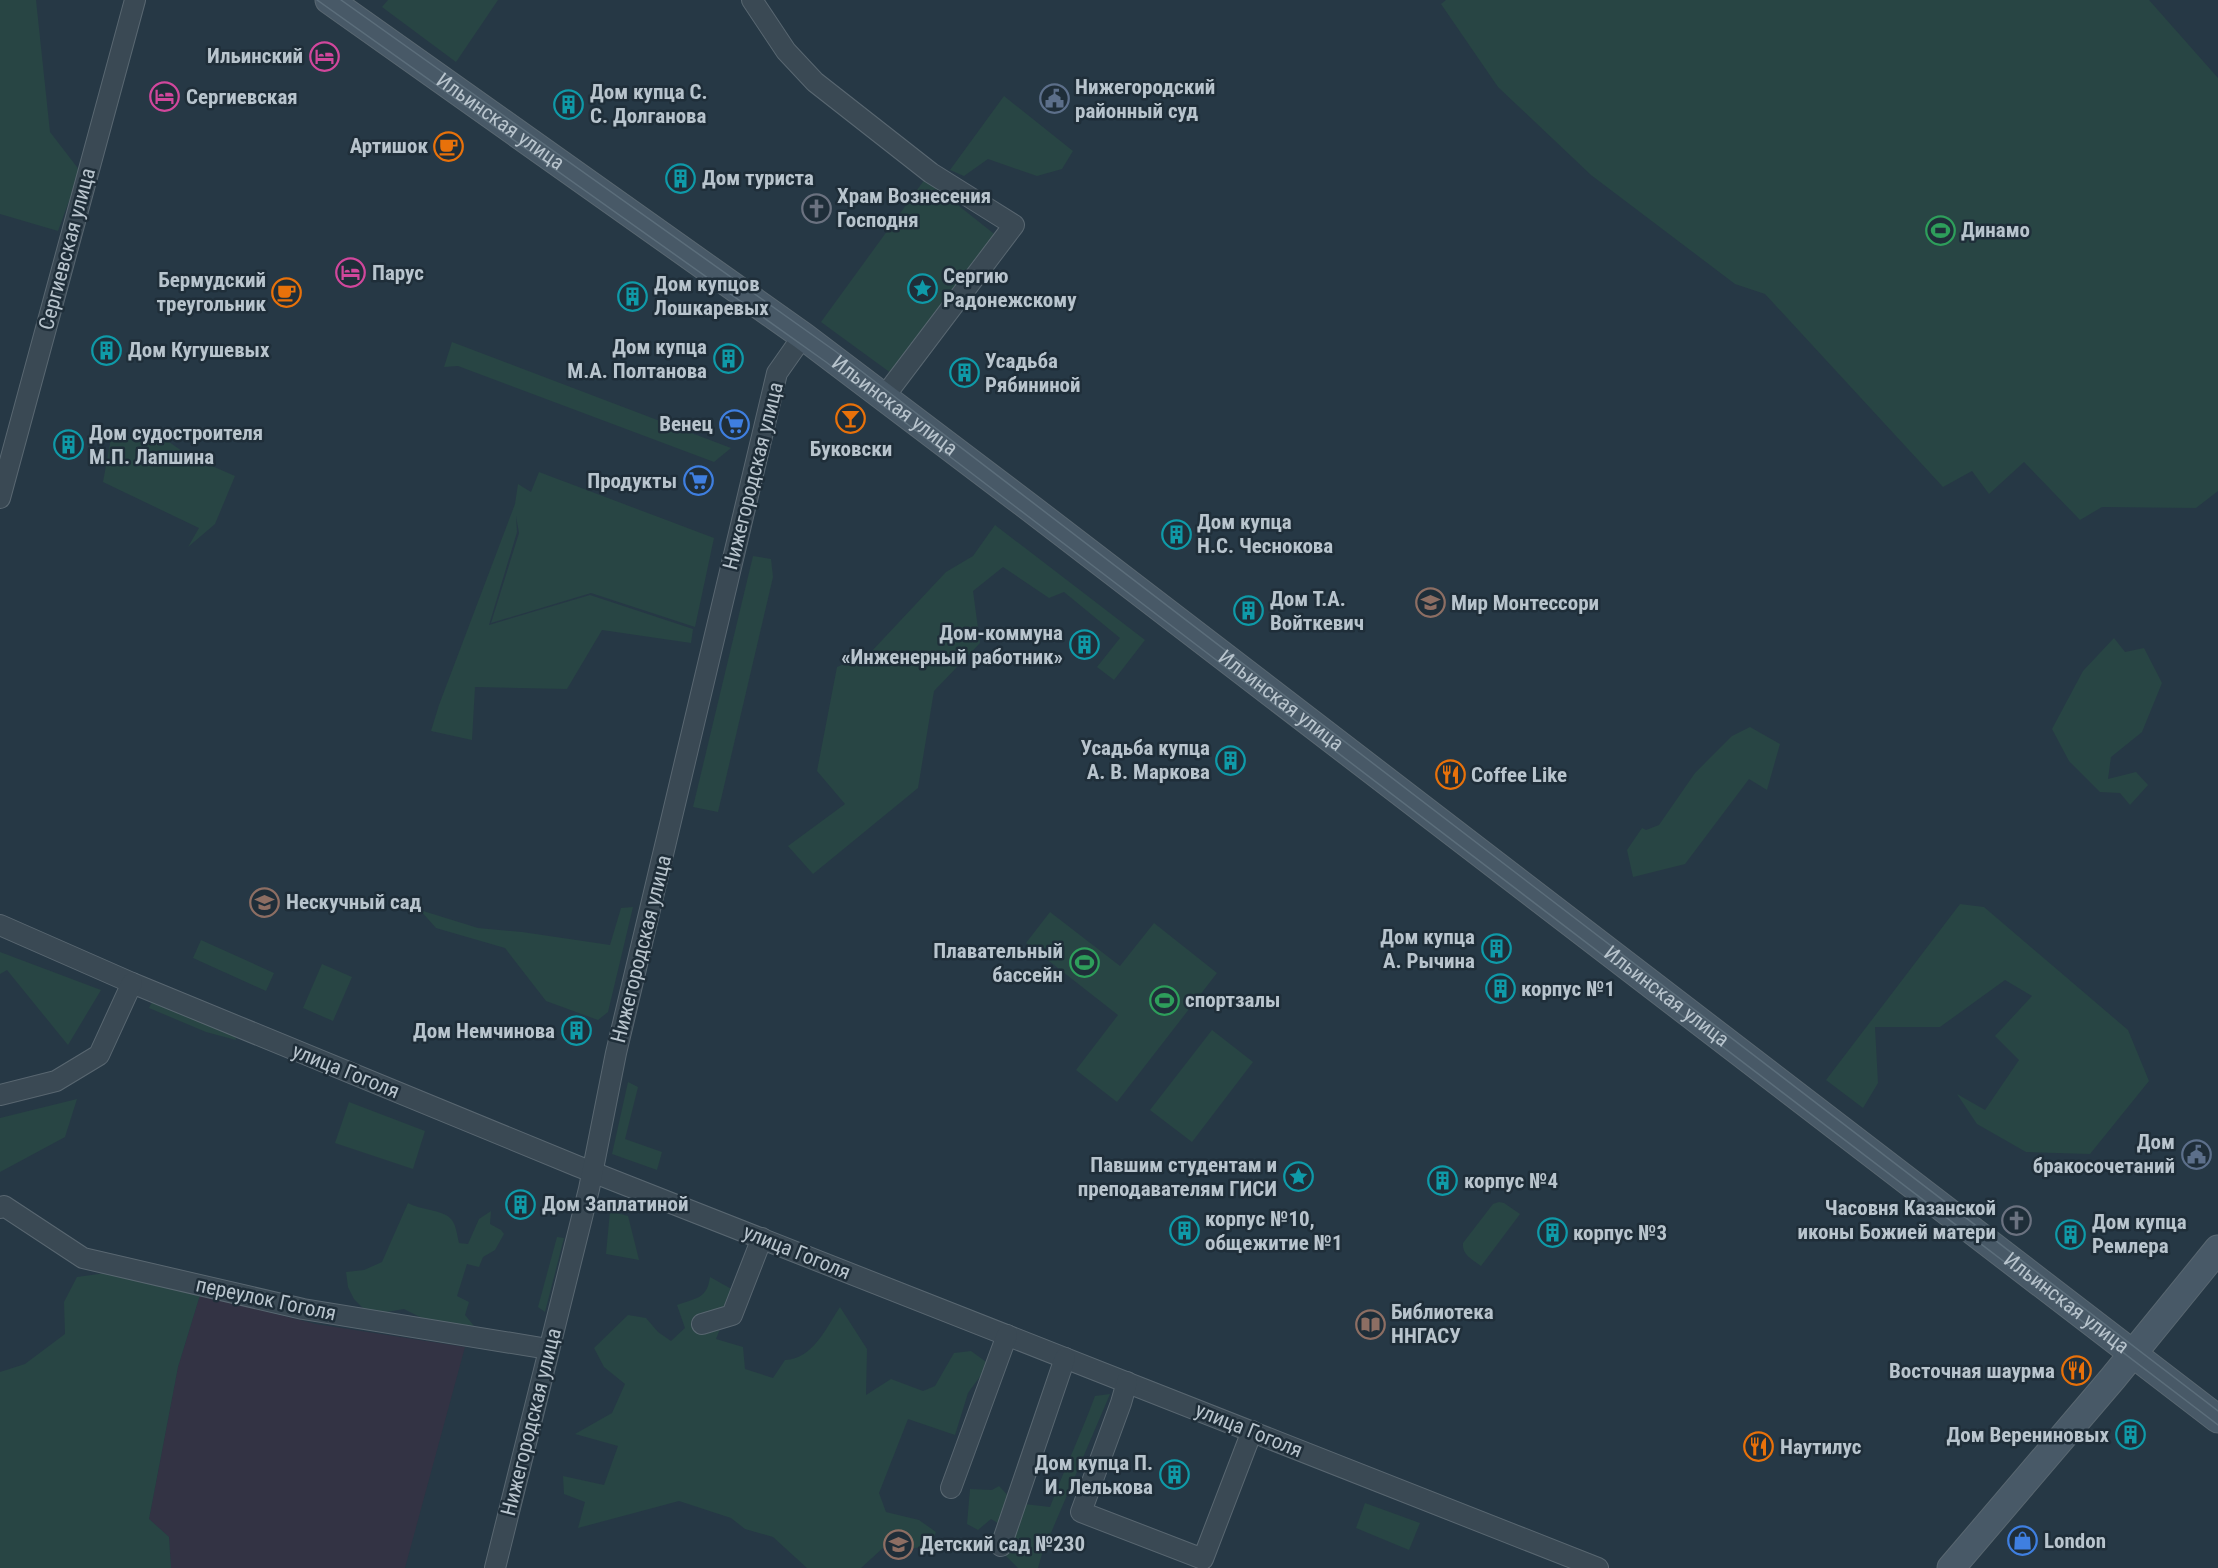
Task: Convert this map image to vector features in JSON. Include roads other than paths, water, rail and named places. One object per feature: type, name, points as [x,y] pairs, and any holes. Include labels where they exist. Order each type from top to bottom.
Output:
[{"type":"street","name":"Сергиевская улица","points":[[0,498],[135,0]]},
{"type":"street","name":"Ильинская улица","points":[[329,0],[802,336],[884,397],[2218,1419]]},
{"type":"street","points":[[752,0],[786,51],[815,82],[931,173],[1014,225],[884,397]]},
{"type":"street","name":"Нижегородская улица","points":[[495,1568],[593,1172],[616,1053],[777,373],[802,336]]},
{"type":"street","name":"улица Гоголя","points":[[0,925],[132,983],[593,1172],[1598,1568]]},
{"type":"street","points":[[0,1095],[56,1081],[99,1055],[132,983]]},
{"type":"street","name":"переулок Гоголя","points":[[0,1208],[4,1206],[84,1258],[303,1310],[548,1349]]},
{"type":"street","points":[[702,1324],[732,1315],[762,1238]]},
{"type":"street","points":[[1951,1568],[2218,1249]]},
{"type":"street","points":[[951,1488],[1007,1335]]},
{"type":"street","points":[[1001,1546],[1065,1358]]},
{"type":"street","points":[[1127,1382],[1081,1512],[1207,1564],[1252,1431]]},
{"type":"tram line","points":[[317,0],[826,362],[2218,1425]]},
{"type":"tram line","points":[[341,0],[835,351],[2218,1411]]},
{"type":"place","name":"Ильинский","points":[[324,56]]},
{"type":"place","name":"Сергиевская","points":[[165,97]]},
{"type":"place","name":"Нижегородский районный суд","points":[[1054,99]]},
{"type":"place","name":"Дом купца С. С. Долганова","points":[[569,104]]},
{"type":"place","name":"Артишок","points":[[449,146]]},
{"type":"place","name":"Дом туриста","points":[[681,178]]},
{"type":"place","name":"Храм Вознесения Господня","points":[[816,208]]},
{"type":"place","name":"Динамо","points":[[1940,230]]},
{"type":"place","name":"Парус","points":[[351,273]]},
{"type":"place","name":"Сергию Радонежскому","points":[[922,288]]},
{"type":"place","name":"Бермудский треугольник","points":[[287,292]]},
{"type":"place","name":"Дом купцов Лошкаревых","points":[[633,296]]},
{"type":"place","name":"Дом Кугушевых","points":[[107,350]]},
{"type":"place","name":"Дом купца М.А. Полтанова","points":[[728,359]]},
{"type":"place","name":"Усадьба Рябининой","points":[[964,373]]},
{"type":"place","name":"Буковски","points":[[851,418]]},
{"type":"place","name":"Венец","points":[[734,424]]},
{"type":"place","name":"Дом судостроителя М.П. Лапшина","points":[[68,445]]},
{"type":"place","name":"Продукты","points":[[698,481]]},
{"type":"place","name":"Дом купца Н.С. Чеснокова","points":[[1176,534]]},
{"type":"place","name":"Мир Монтессори","points":[[1430,603]]},
{"type":"place","name":"Дом Т.А. Войткевич","points":[[1249,611]]},
{"type":"place","name":"Дом-коммуна «Инженерный работник»","points":[[1084,645]]},
{"type":"place","name":"Усадьба купца А. В. Маркова","points":[[1231,760]]},
{"type":"place","name":"Coffee Like","points":[[1450,775]]},
{"type":"place","name":"Нескучный сад","points":[[265,902]]},
{"type":"place","name":"Дом купца А. Рычина","points":[[1496,949]]},
{"type":"place","name":"Плавательный бассейн","points":[[1084,963]]},
{"type":"place","name":"корпус №1","points":[[1500,989]]},
{"type":"place","name":"спортзалы","points":[[1164,1000]]},
{"type":"place","name":"Дом Немчинова","points":[[576,1031]]},
{"type":"place","name":"Дом бракосочетаний","points":[[2196,1154]]},
{"type":"place","name":"Павшим студентам и преподавателям ГИСИ","points":[[1298,1177]]},
{"type":"place","name":"корпус №4","points":[[1443,1181]]},
{"type":"place","name":"Дом Заплатиной","points":[[521,1204]]},
{"type":"place","name":"Часовня Казанской иконы Божией матери","points":[[2017,1220]]},
{"type":"place","name":"корпус №10, общежитие №1","points":[[1184,1231]]},
{"type":"place","name":"корпус №3","points":[[1552,1233]]},
{"type":"place","name":"Дом купца Ремлера","points":[[2071,1234]]},
{"type":"place","name":"Библиотека ННГАСУ","points":[[1370,1324]]},
{"type":"place","name":"Восточная шаурма","points":[[2076,1371]]},
{"type":"place","name":"Дом Верениновых","points":[[2130,1435]]},
{"type":"place","name":"Наутилус","points":[[1759,1447]]},
{"type":"place","name":"Дом купца П. И. Лелькова","points":[[1174,1475]]},
{"type":"place","name":"London","points":[[2023,1541]]},
{"type":"place","name":"Детский сад №230","points":[[899,1544]]}]
